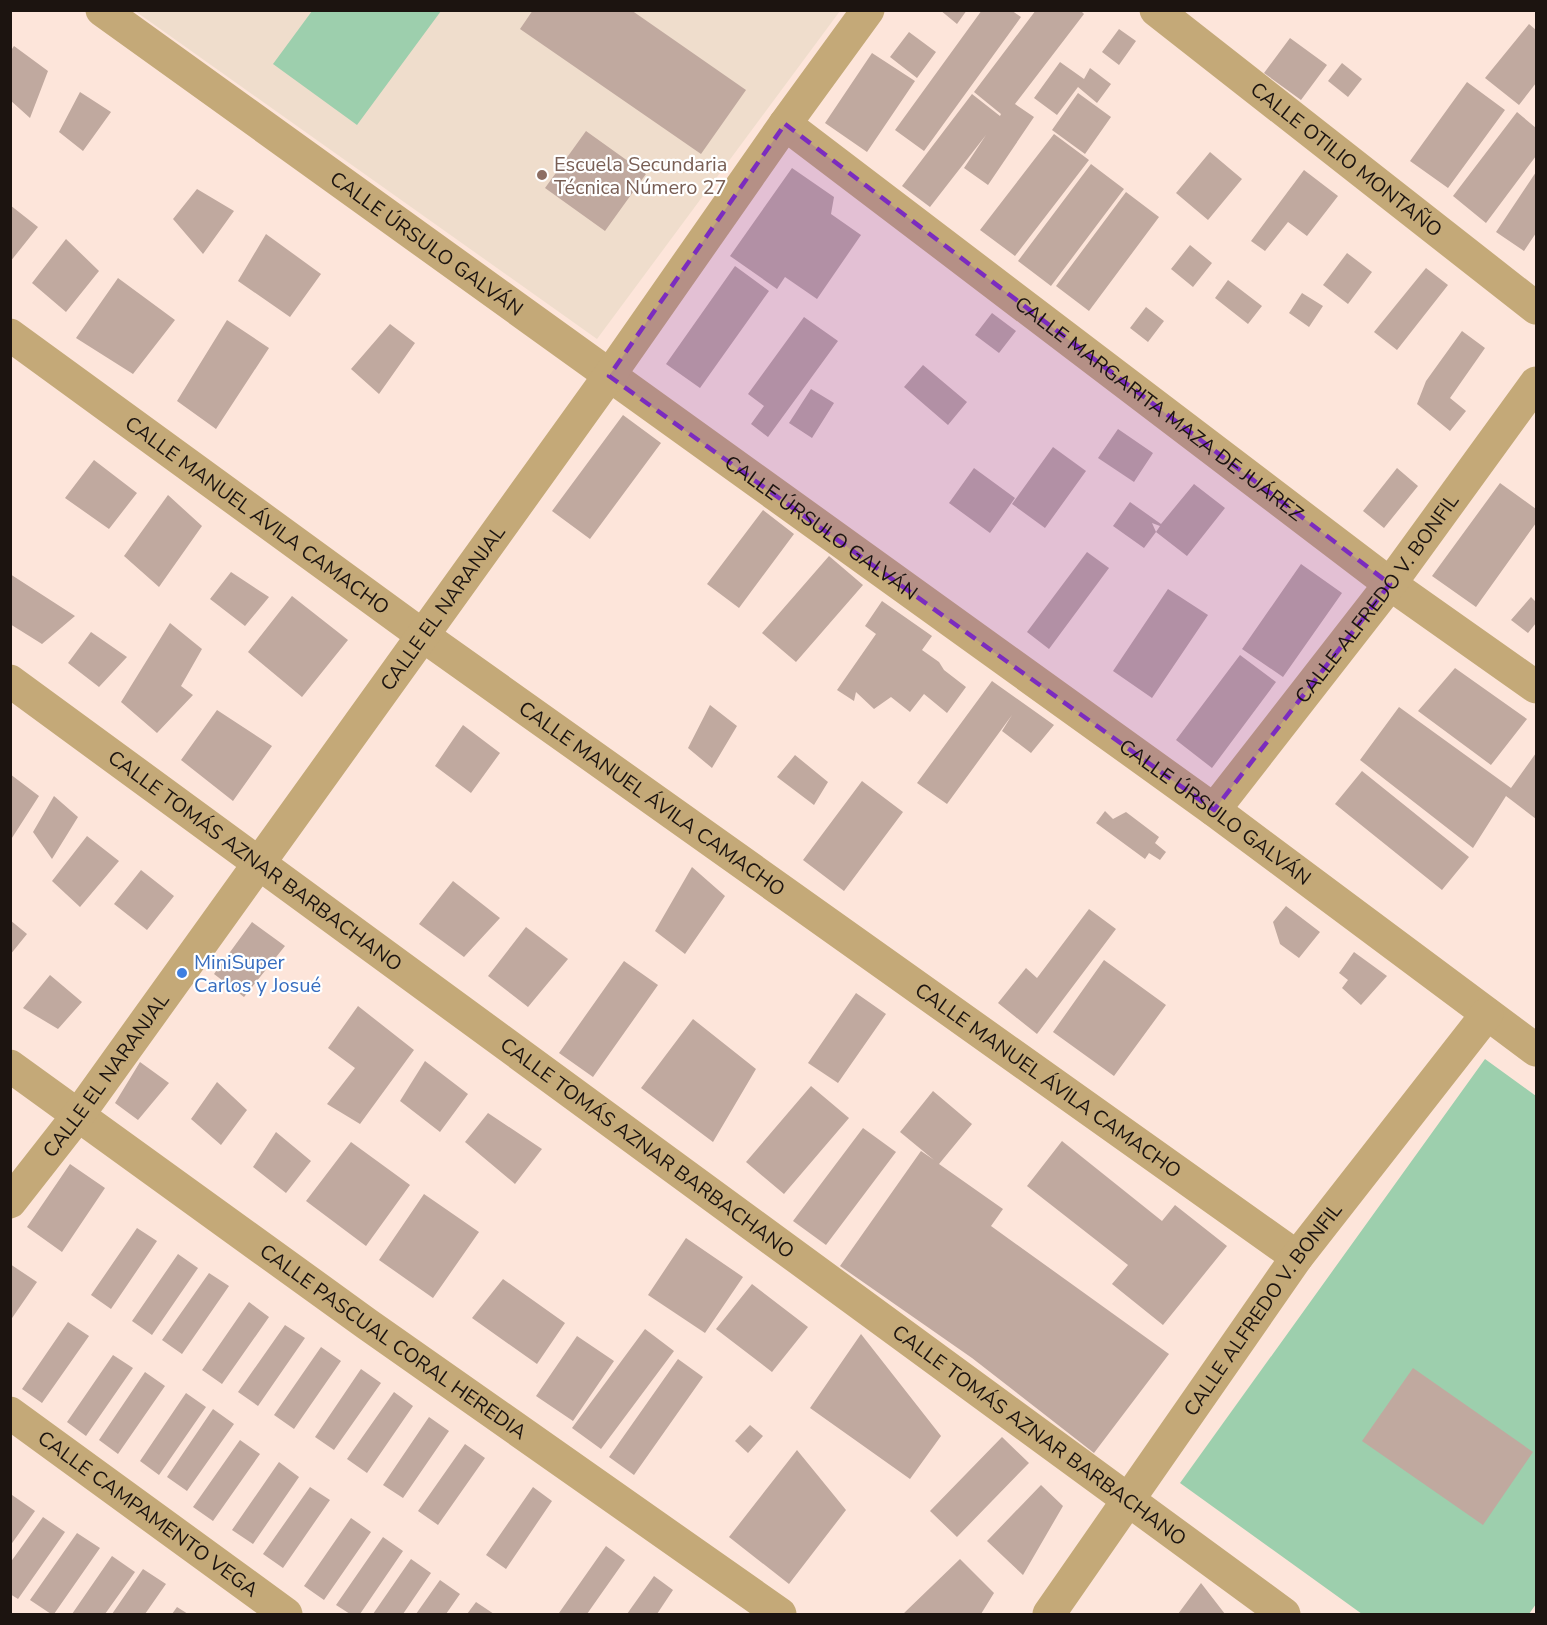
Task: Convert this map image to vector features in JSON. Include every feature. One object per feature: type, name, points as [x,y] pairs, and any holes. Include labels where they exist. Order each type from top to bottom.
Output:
[{"type":"street","name":"CALLE ÚRSULO GALVÁN","points":[[102,10],[1214,810],[1536,1050]]},
{"type":"street","name":"CALLE EL NARANJAL","points":[[10,1202],[79,1114],[609,376],[785,124],[868,10]]},
{"type":"street","name":"CALLE OTILIO MONTAÑO","points":[[1156,10],[1536,308]]},
{"type":"street","name":"CALLE MARGARITA MAZA DE JUÁREZ","points":[[785,124],[1390,584],[1536,687]]},
{"type":"street","name":"CALLE MANUEL ÁVILA CAMACHO","points":[[10,335],[422,635],[1297,1257]]},
{"type":"street","name":"CALLE ALFREDO V. BONFIL","points":[[1214,810],[1390,584],[1536,383]]},
{"type":"street","name":"CALLE TOMÁS AZNAR BARBACHANO","points":[[10,681],[1284,1614]]},
{"type":"street","name":"CALLE ALFREDO V. BONFIL","points":[[1049,1614],[1297,1257],[1487,1014]]},
{"type":"street","name":"CALLE PASCUAL CORAL HEREDIA","points":[[10,1066],[367,1324],[780,1614]]},
{"type":"street","name":"CALLE CAMPAMENTO VEGA","points":[[10,1413],[286,1614]]},
{"type":"highlighted area","points":[[785,124],[1390,584],[1214,810],[609,376]]},
{"type":"shaded area","name":"Escuela Secundaria Técnica Número 27","points":[[135,11],[840,11],[597,339]]},
{"type":"green space","points":[[312,11],[441,11],[357,125],[273,64]]},
{"type":"green space","points":[[1485,1059],[1536,1096],[1536,1604],[1529,1614],[1362,1614],[1180,1483]]},
{"type":"building","points":[[533,10],[631,10],[746,90],[701,154],[520,29]]},
{"type":"building","points":[[940,10],[967,10],[957,24]]},
{"type":"building","points":[[982,10],[1011,10],[1021,17],[924,151],[895,130]]},
{"type":"building","points":[[1036,10],[1080,10],[1084,14],[1015,104],[1034,117],[988,185],[964,168],[986,135],[930,207],[902,186],[972,94],[1000,116],[1001,114],[974,92]]},
{"type":"building","points":[[1529,24],[1536,30],[1536,83],[1519,105],[1485,78]]},
{"type":"building","points":[[1119,29],[1136,41],[1119,65],[1102,52]]},
{"type":"building","points":[[909,32],[936,52],[917,78],[890,57]]},
{"type":"building","points":[[1290,38],[1327,65],[1301,100],[1264,73]]},
{"type":"building","points":[[14,46],[48,71],[30,118],[10,100],[10,52]]},
{"type":"building","points":[[872,53],[915,81],[867,152],[825,123]]},
{"type":"building","points":[[1060,62],[1084,79],[1090,68],[1111,84],[1097,103],[1078,87],[1057,115],[1034,98]]},
{"type":"building","points":[[1342,63],[1362,79],[1348,97],[1328,81]]},
{"type":"building","points":[[1467,82],[1505,110],[1448,188],[1410,161]]},
{"type":"building","points":[[80,92],[111,112],[83,151],[59,132]]},
{"type":"building","points":[[1078,93],[1111,117],[1085,154],[1052,130]]},
{"type":"building","points":[[1517,112],[1536,128],[1536,156],[1486,223],[1453,196]]},
{"type":"building","points":[[586,131],[646,174],[605,231],[545,188]]},
{"type":"building","points":[[1054,134],[1089,160],[1015,256],[980,230]]},
{"type":"building","points":[[1210,152],[1242,179],[1208,220],[1176,193]]},
{"type":"building","points":[[1091,164],[1124,189],[1051,286],[1018,261]]},
{"type":"building","points":[[792,168],[834,197],[831,214],[861,235],[817,299],[785,277],[777,289],[730,256]]},
{"type":"building","points":[[1304,170],[1338,196],[1307,236],[1288,222],[1265,251],[1251,241]]},
{"type":"building","points":[[1536,172],[1536,233],[1524,251],[1496,232]]},
{"type":"building","points":[[197,189],[234,211],[203,254],[173,219]]},
{"type":"building","points":[[1126,192],[1159,217],[1089,311],[1056,286]]},
{"type":"building","points":[[10,205],[38,227],[10,262]]},
{"type":"building","points":[[266,234],[321,274],[290,317],[238,281]]},
{"type":"building","points":[[66,239],[99,271],[66,312],[32,283]]},
{"type":"building","points":[[1190,245],[1212,263],[1193,287],[1171,269]]},
{"type":"building","points":[[1347,253],[1372,272],[1348,304],[1323,285]]},
{"type":"building","points":[[735,266],[769,291],[700,388],[666,364]]},
{"type":"building","points":[[1426,268],[1448,285],[1397,350],[1374,332]]},
{"type":"building","points":[[118,278],[175,320],[133,374],[76,338]]},
{"type":"building","points":[[1228,280],[1262,306],[1248,324],[1215,298]]},
{"type":"building","points":[[1302,293],[1323,306],[1309,327],[1289,313]]},
{"type":"building","points":[[1146,307],[1164,321],[1148,342],[1130,328]]},
{"type":"building","points":[[992,313],[1016,331],[999,353],[975,335]]},
{"type":"building","points":[[804,317],[838,341],[768,437],[751,424],[764,406],[748,394]]},
{"type":"building","points":[[227,320],[269,348],[216,429],[177,401]]},
{"type":"building","points":[[390,324],[415,343],[379,394],[351,369]]},
{"type":"building","points":[[1462,331],[1485,348],[1450,398],[1466,411],[1450,431],[1417,404],[1426,381]]},
{"type":"building","points":[[923,365],[967,402],[948,425],[904,387]]},
{"type":"building","points":[[811,389],[834,403],[812,438],[789,423]]},
{"type":"building","points":[[623,415],[661,443],[590,539],[552,511]]},
{"type":"building","points":[[1118,429],[1153,453],[1134,482],[1098,458]]},
{"type":"building","points":[[1053,447],[1086,471],[1045,528],[1012,504]]},
{"type":"building","points":[[94,460],[137,493],[109,529],[65,498]]},
{"type":"building","points":[[974,468],[1015,498],[990,533],[949,503]]},
{"type":"building","points":[[1397,468],[1418,486],[1384,528],[1363,511]]},
{"type":"building","points":[[1500,483],[1536,509],[1536,523],[1476,607],[1432,576]]},
{"type":"building","points":[[1194,484],[1225,508],[1187,556],[1156,532],[1144,548],[1113,526],[1130,502],[1161,524]],"holes":[[[1152,523],[1160,526],[1156,532]]]},
{"type":"building","points":[[168,495],[202,526],[159,587],[124,556]]},
{"type":"building","points":[[763,510],[794,534],[739,608],[707,584]]},
{"type":"building","points":[[1087,552],[1109,568],[1049,649],[1027,632]]},
{"type":"building","points":[[829,556],[863,585],[796,662],[762,633]]},
{"type":"building","points":[[1301,564],[1342,593],[1283,677],[1242,649]]},
{"type":"building","points":[[231,572],[269,597],[245,626],[210,599]]},
{"type":"building","points":[[10,574],[75,616],[42,644],[10,624]]},
{"type":"building","points":[[1168,589],[1208,615],[1152,698],[1113,671]]},
{"type":"building","points":[[292,596],[348,640],[302,697],[248,652]]},
{"type":"building","points":[[1531,597],[1536,602],[1536,623],[1528,633],[1511,620]]},
{"type":"building","points":[[882,601],[932,636],[922,650],[966,687],[947,713],[924,694],[910,712],[891,697],[874,709],[856,692],[854,701],[837,690],[876,634],[865,626]]},
{"type":"building","points":[[170,623],[202,649],[181,686],[193,695],[157,733],[121,702]]},
{"type":"building","points":[[91,632],[127,657],[99,687],[68,663]]},
{"type":"building","points":[[1240,655],[1276,682],[1212,768],[1176,740]]},
{"type":"building","points":[[1455,668],[1527,719],[1491,765],[1418,711]]},
{"type":"building","points":[[992,681],[1054,725],[1031,753],[1002,731],[1012,715],[947,804],[917,783]]},
{"type":"building","points":[[710,705],[737,726],[712,768],[688,748]]},
{"type":"building","points":[[1399,707],[1511,788],[1536,753],[1536,819],[1506,796],[1473,848],[1360,760]]},
{"type":"building","points":[[217,710],[272,746],[233,801],[181,760]]},
{"type":"building","points":[[463,725],[500,753],[471,793],[435,766]]},
{"type":"building","points":[[795,755],[828,782],[814,805],[777,777]]},
{"type":"building","points":[[1362,771],[1469,857],[1442,890],[1335,804]]},
{"type":"building","points":[[10,774],[39,796],[10,841]]},
{"type":"building","points":[[862,781],[903,812],[844,891],[803,860]]},
{"type":"building","points":[[54,796],[78,817],[52,859],[33,832]]},
{"type":"building","points":[[1105,811],[1113,819],[1126,812],[1159,837],[1155,843],[1166,852],[1160,860],[1149,853],[1145,859],[1096,823]]},
{"type":"building","points":[[87,836],[119,861],[80,907],[52,881]]},
{"type":"building","points":[[692,867],[725,896],[685,954],[655,931]]},
{"type":"building","points":[[141,870],[174,896],[147,930],[114,904]]},
{"type":"building","points":[[453,881],[500,918],[464,957],[419,924]]},
{"type":"building","points":[[1286,906],[1320,932],[1299,958],[1280,944],[1273,922]]},
{"type":"building","points":[[1089,909],[1116,929],[1037,1034],[998,1003],[1026,968],[1037,978]]},
{"type":"building","points":[[10,920],[27,934],[10,955]]},
{"type":"building","points":[[252,922],[285,946],[244,997],[214,974]]},
{"type":"building","points":[[526,927],[568,959],[528,1007],[488,976]]},
{"type":"building","points":[[1354,952],[1387,976],[1361,1005],[1342,988],[1348,980],[1339,973]]},
{"type":"building","points":[[1104,960],[1166,1005],[1114,1076],[1053,1032]]},
{"type":"building","points":[[624,961],[658,985],[593,1077],[559,1053]]},
{"type":"building","points":[[50,975],[82,1002],[58,1029],[23,1008]]},
{"type":"building","points":[[856,993],[886,1014],[838,1083],[808,1063]]},
{"type":"building","points":[[358,1006],[414,1050],[360,1124],[327,1104],[355,1068],[328,1048]]},
{"type":"building","points":[[693,1019],[756,1069],[713,1142],[641,1088]]},
{"type":"building","points":[[425,1061],[468,1094],[440,1132],[400,1101]]},
{"type":"building","points":[[140,1062],[169,1083],[138,1120],[115,1103]]},
{"type":"building","points":[[217,1082],[247,1110],[221,1145],[191,1119]]},
{"type":"building","points":[[811,1086],[849,1118],[784,1194],[746,1162]]},
{"type":"building","points":[[933,1091],[972,1124],[939,1164],[1003,1209],[991,1226],[1169,1354],[1094,1453],[972,1358],[840,1266],[921,1151],[934,1160],[900,1132]]},
{"type":"building","points":[[488,1113],[542,1149],[515,1184],[465,1142]]},
{"type":"building","points":[[863,1128],[896,1152],[826,1245],[793,1221]]},
{"type":"building","points":[[276,1132],[311,1161],[286,1193],[253,1167]]},
{"type":"building","points":[[1062,1141],[1162,1221],[1175,1205],[1227,1246],[1163,1325],[1112,1284],[1128,1265],[1027,1186]]},
{"type":"building","points":[[351,1142],[410,1185],[366,1246],[306,1201]]},
{"type":"building","points":[[70,1164],[105,1188],[62,1252],[27,1227]]},
{"type":"building","points":[[424,1194],[479,1232],[433,1298],[379,1260]]},
{"type":"building","points":[[137,1228],[157,1241],[111,1309],[91,1295]]},
{"type":"building","points":[[686,1238],[743,1277],[705,1333],[648,1295]]},
{"type":"building","points":[[178,1254],[198,1268],[152,1335],[132,1321]]},
{"type":"building","points":[[10,1264],[37,1282],[10,1321]]},
{"type":"building","points":[[209,1273],[229,1286],[182,1354],[162,1340]]},
{"type":"building","points":[[503,1279],[565,1323],[537,1364],[472,1318]]},
{"type":"building","points":[[752,1284],[808,1327],[772,1372],[716,1329]]},
{"type":"building","points":[[249,1302],[269,1317],[222,1384],[202,1370]]},
{"type":"building","points":[[68,1322],[89,1336],[42,1403],[22,1389]]},
{"type":"building","points":[[285,1325],[305,1338],[258,1406],[238,1392]]},
{"type":"building","points":[[645,1329],[674,1351],[601,1449],[572,1428]]},
{"type":"building","points":[[861,1334],[941,1436],[910,1479],[810,1408]]},
{"type":"building","points":[[577,1336],[614,1361],[573,1421],[536,1396]]},
{"type":"building","points":[[321,1347],[341,1361],[294,1429],[274,1415]]},
{"type":"building","points":[[113,1355],[133,1368],[86,1436],[67,1422]]},
{"type":"building","points":[[678,1359],[703,1377],[634,1475],[609,1457]]},
{"type":"building","points":[[1413,1368],[1533,1452],[1483,1525],[1362,1441]]},
{"type":"building","points":[[361,1369],[381,1383],[334,1450],[315,1437]]},
{"type":"building","points":[[145,1372],[165,1386],[118,1454],[99,1440]]},
{"type":"building","points":[[394,1392],[413,1406],[367,1473],[347,1459]]},
{"type":"building","points":[[186,1393],[206,1407],[159,1475],[140,1461]]},
{"type":"building","points":[[213,1409],[234,1424],[187,1491],[167,1477]]},
{"type":"building","points":[[429,1417],[449,1431],[403,1498],[383,1485]]},
{"type":"building","points":[[750,1425],[763,1436],[748,1453],[735,1441]]},
{"type":"building","points":[[1002,1437],[1029,1463],[957,1537],[930,1511]]},
{"type":"building","points":[[240,1440],[260,1454],[213,1521],[193,1507]]},
{"type":"building","points":[[465,1444],[485,1458],[438,1525],[418,1511]]},
{"type":"building","points":[[797,1450],[846,1510],[789,1584],[729,1537]]},
{"type":"building","points":[[279,1462],[299,1477],[253,1544],[232,1530]]},
{"type":"building","points":[[1041,1485],[1063,1506],[1023,1575],[987,1541]]},
{"type":"building","points":[[310,1487],[330,1500],[283,1568],[263,1554]]},
{"type":"building","points":[[533,1487],[552,1501],[506,1569],[486,1555]]},
{"type":"building","points":[[12,1495],[35,1511],[10,1546],[10,1497]]},
{"type":"building","points":[[43,1517],[65,1532],[18,1599],[10,1594],[10,1563]]},
{"type":"building","points":[[351,1518],[371,1532],[324,1600],[304,1586]]},
{"type":"building","points":[[77,1533],[100,1548],[54,1614],[51,1614],[30,1600]]},
{"type":"building","points":[[383,1537],[403,1551],[360,1614],[350,1614],[336,1605]]},
{"type":"building","points":[[606,1546],[625,1560],[587,1614],[559,1613]]},
{"type":"building","points":[[112,1556],[135,1572],[105,1614],[72,1614]]},
{"type":"building","points":[[411,1559],[431,1573],[403,1614],[373,1614]]},
{"type":"building","points":[[960,1559],[994,1593],[981,1614],[903,1614]]},
{"type":"building","points":[[143,1569],[166,1584],[145,1614],[112,1614]]},
{"type":"building","points":[[654,1576],[673,1590],[657,1614],[627,1614]]},
{"type":"building","points":[[440,1580],[460,1594],[446,1614],[416,1614]]},
{"type":"building","points":[[1201,1583],[1225,1614],[1178,1614]]},
{"type":"building","points":[[476,1602],[494,1614],[467,1614]]},
{"type":"building","points":[[177,1607],[188,1614],[172,1614]]},
{"type":"place","name":"Escuela Secundaria Técnica Número 27","points":[[542,175]]},
{"type":"place","name":"MiniSuper Carlos y Josué","points":[[182,973]]}]
